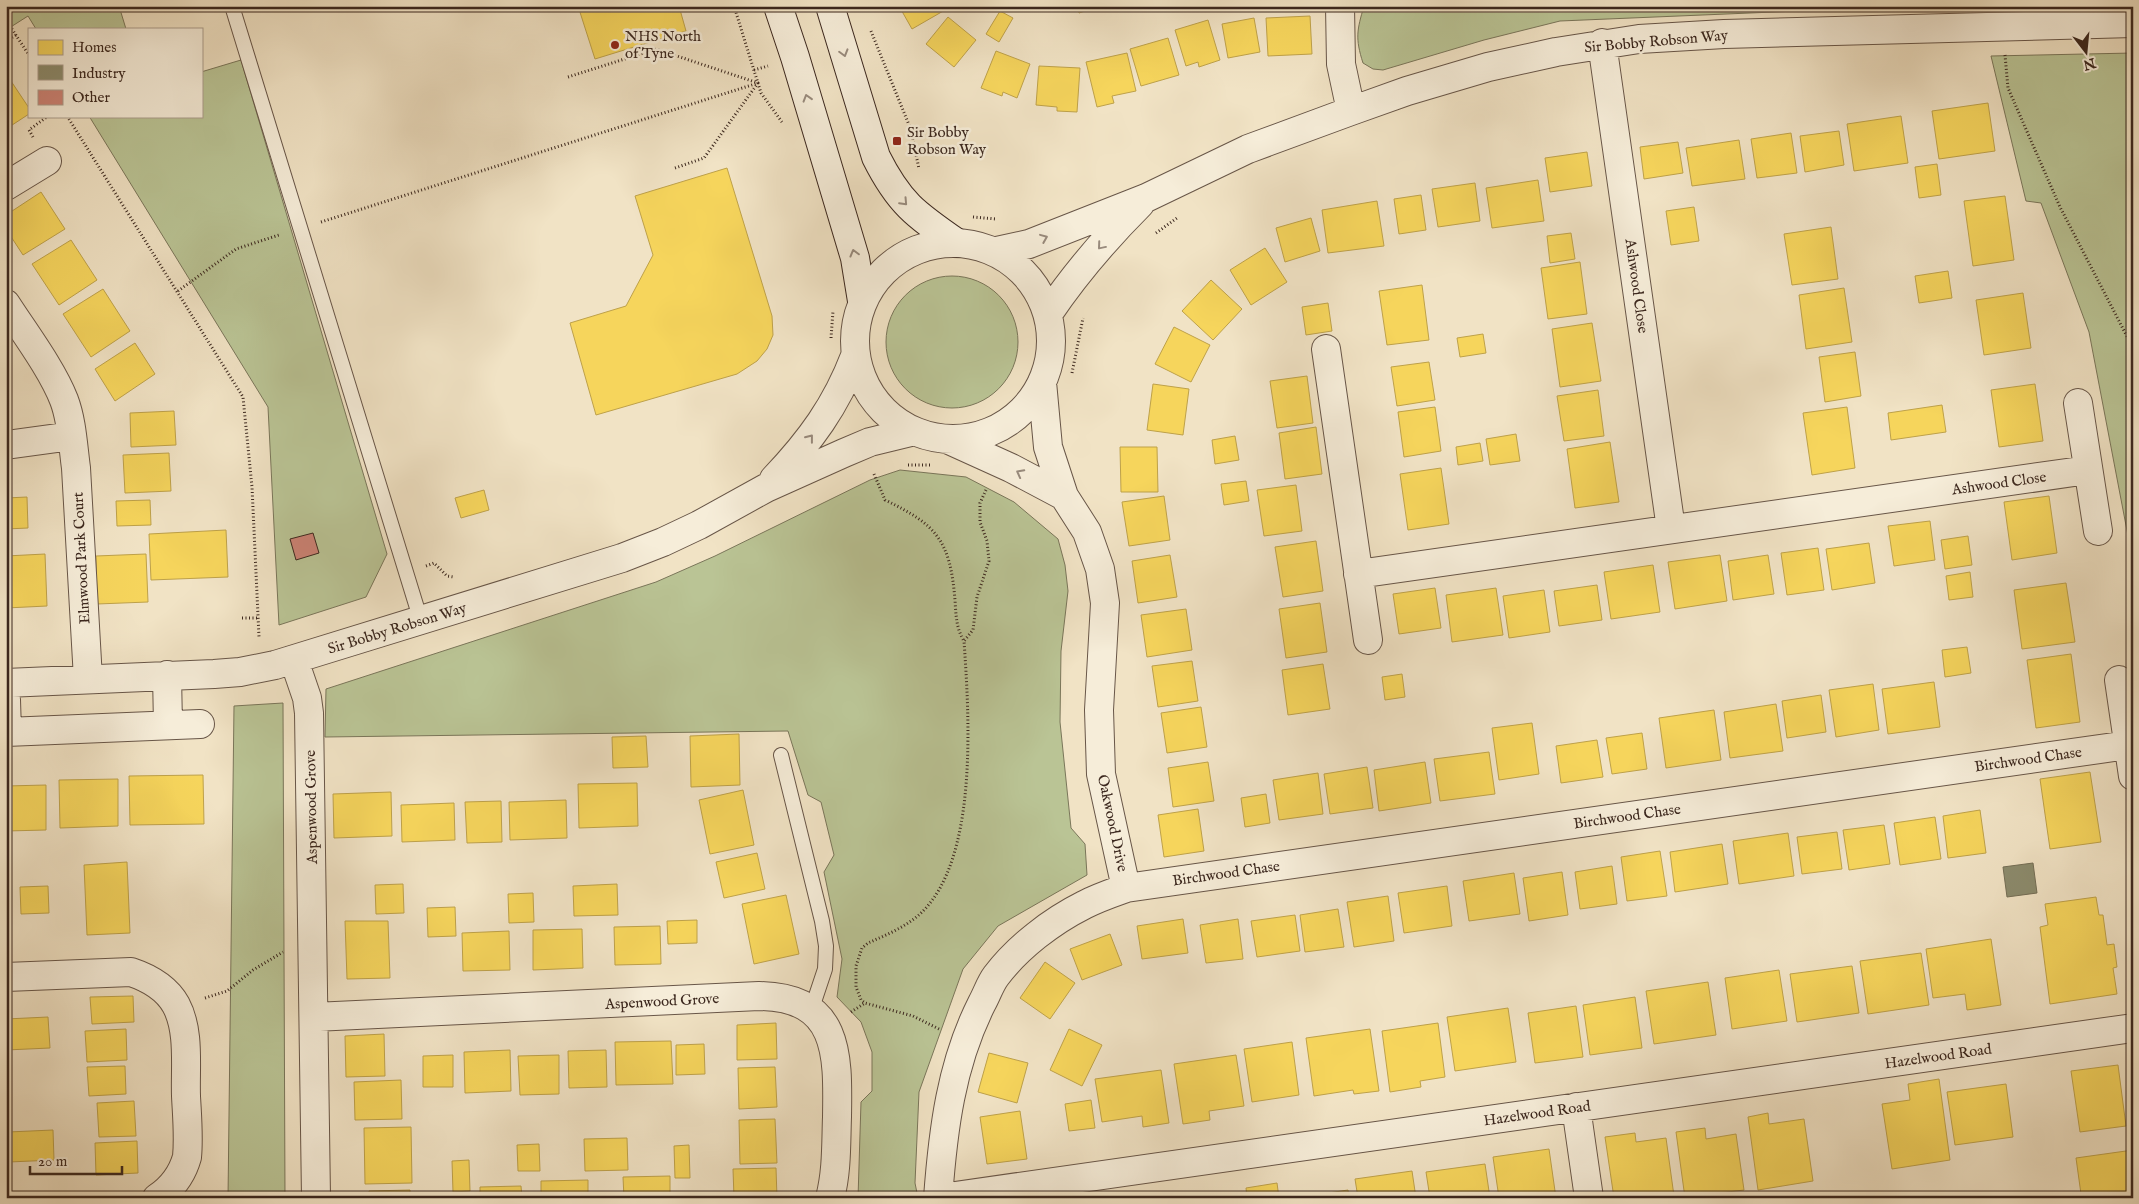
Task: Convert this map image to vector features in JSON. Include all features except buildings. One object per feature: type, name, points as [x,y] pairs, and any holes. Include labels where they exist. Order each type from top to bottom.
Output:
[{"type":"street","points":[[778,6],[856,258],[862,301]]},
{"type":"street","points":[[830,6],[876,157],[888,180],[898,196],[912,211],[957,243]]},
{"type":"street","points":[[1340,6],[1341,64],[1350,110]]},
{"type":"street","name":"Sir Bobby Robson Way","points":[[998,251],[1029,244],[1146,198],[1248,150],[1350,110],[1488,67],[1602,43],[1724,34],[2133,23]]},
{"type":"street","name":"Ashwood Close","points":[[1602,43],[1672,529]]},
{"type":"street","points":[[6,186],[47,161]]},
{"type":"street","name":"Sir Bobby Robson Way","points":[[1048,314],[1080,270],[1113,231],[1146,198]]},
{"type":"street","points":[[957,243],[977,244],[998,251],[1020,267],[1038,289],[1048,314],[1052,337],[1050,360],[1042,382],[1024,406],[995,428],[972,436],[947,439],[927,437],[911,432],[897,424],[873,400],[864,385],[855,356],[854,343],[856,319],[862,301],[873,284],[886,270],[903,259],[936,246],[957,243]]},
{"type":"street","name":"Elmwood Park Court","points":[[6,304],[43,361],[64,400],[72,436],[76,468],[88,679]]},
{"type":"street","points":[[1326,349],[1368,640]]},
{"type":"street","name":"Sir Bobby Robson Way","points":[[766,488],[792,460],[822,422],[843,387],[855,356]]},
{"type":"street","name":"Oakwood Drive","points":[[940,1198],[941,1156],[953,1078],[965,1040],[996,977],[1049,926],[1084,904],[1126,888],[1101,774],[1099,710],[1105,604],[1100,570],[1087,532],[1064,496],[1048,447],[1042,382]]},
{"type":"street","points":[[2078,403],[2098,531]]},
{"type":"street","name":"Sir Bobby Robson Way","points":[[6,683],[240,672],[294,660],[622,558],[700,525],[766,488],[870,442],[911,432]]},
{"type":"street","points":[[6,445],[72,436]]},
{"type":"street","name":"Oakwood Drive","points":[[947,439],[1011,468],[1064,496]]},
{"type":"street","name":"Ashwood Close","points":[[1358,574],[2088,470]]},
{"type":"street","name":"Aspenwood Grove","points":[[294,660],[307,698],[309,713],[316,1198]]},
{"type":"street","points":[[167,675],[168,725]]},
{"type":"street","points":[[2119,680],[2133,776]]},
{"type":"street","points":[[6,700],[7,732],[200,724]]},
{"type":"street","name":"Birchwood Chase","points":[[1126,888],[2128,745]]},
{"type":"street","points":[[6,977],[131,972],[146,977],[168,993],[180,1015],[184,1035],[188,1149],[185,1165],[165,1195]]},
{"type":"street","name":"Aspenwood Grove","points":[[314,1017],[759,996],[776,996],[794,1001],[811,1011],[827,1029],[836,1056],[836,1171],[830,1198]]},
{"type":"street","name":"Hazelwood Road","points":[[940,1198],[2133,1028]]},
{"type":"street","points":[[1576,1107],[1589,1198]]},
{"type":"lane","points":[[232,6],[421,621]]},
{"type":"lane","points":[[781,755],[822,921],[826,946],[825,969],[811,1011]]},
{"type":"path","points":[[734,6],[761,93],[786,129]]},
{"type":"path","points":[[6,20],[28,53]]},
{"type":"path","points":[[2004,26],[2008,88],[2060,207],[2133,348]]},
{"type":"path","points":[[871,30],[911,130],[919,171]]},
{"type":"path","points":[[6,41],[16,35]]},
{"type":"path","points":[[568,77],[656,49],[758,83]]},
{"type":"path","points":[[178,291],[236,249],[758,83]]},
{"type":"path","points":[[675,168],[704,158],[758,83]]},
{"type":"path","points":[[68,118],[243,397],[252,487],[261,668]]},
{"type":"path","points":[[967,214],[974,217],[999,219]]},
{"type":"path","points":[[830,344],[833,310]]},
{"type":"path","points":[[874,474],[884,500],[914,514],[934,531],[946,552],[954,581],[958,632],[964,641],[969,716],[966,790],[950,865],[936,894],[921,913],[862,948],[855,976],[857,994],[865,1003],[914,1016],[965,1040]]},
{"type":"path","points":[[964,641],[973,630],[977,597],[989,561],[987,541],[980,522],[980,503],[987,488]]},
{"type":"path","points":[[406,572],[434,563],[447,576],[456,577]]},
{"type":"path","points":[[242,618],[258,618]]},
{"type":"path","points":[[175,1004],[220,994],[235,986],[266,960],[281,953],[313,944]]},
{"type":"green space","points":[[6,6],[119,6],[126,28],[35,28],[28,16],[6,30]]},
{"type":"green space","points":[[1364,6],[1916,6],[1560,21],[1484,40],[1383,70],[1373,69],[1363,63],[1358,34]]},
{"type":"green space","points":[[2133,53],[2133,562],[2089,332],[2041,203],[2026,201],[1991,56]]},
{"type":"green space","points":[[241,60],[387,554],[366,597],[279,625],[268,407],[90,118],[202,118],[202,72]]},
{"type":"green space","points":[[952,276],[977,281],[988,287],[998,296],[1007,306],[1013,317],[1018,342],[1013,367],[1007,378],[998,388],[988,397],[977,403],[952,408],[927,403],[916,397],[906,388],[897,378],[891,367],[886,342],[891,317],[897,306],[906,296],[916,287],[927,281]]},
{"type":"green space","points":[[900,470],[966,477],[1014,502],[1058,539],[1065,565],[1068,591],[1061,651],[1060,722],[1071,828],[1085,844],[1087,875],[998,926],[963,969],[919,1092],[915,1183],[918,1198],[858,1198],[861,1102],[872,1091],[872,1052],[861,1022],[837,997],[842,959],[824,872],[834,855],[821,802],[808,795],[788,731],[325,737],[326,689],[656,582],[715,556],[870,480]]},
{"type":"green space","points":[[283,703],[285,1198],[228,1198],[234,706]]},
{"type":"place","name":"NHS North of Tyne","points":[[615,45]]},
{"type":"place","name":"Sir Bobby Robson Way","points":[[897,141]]}]
